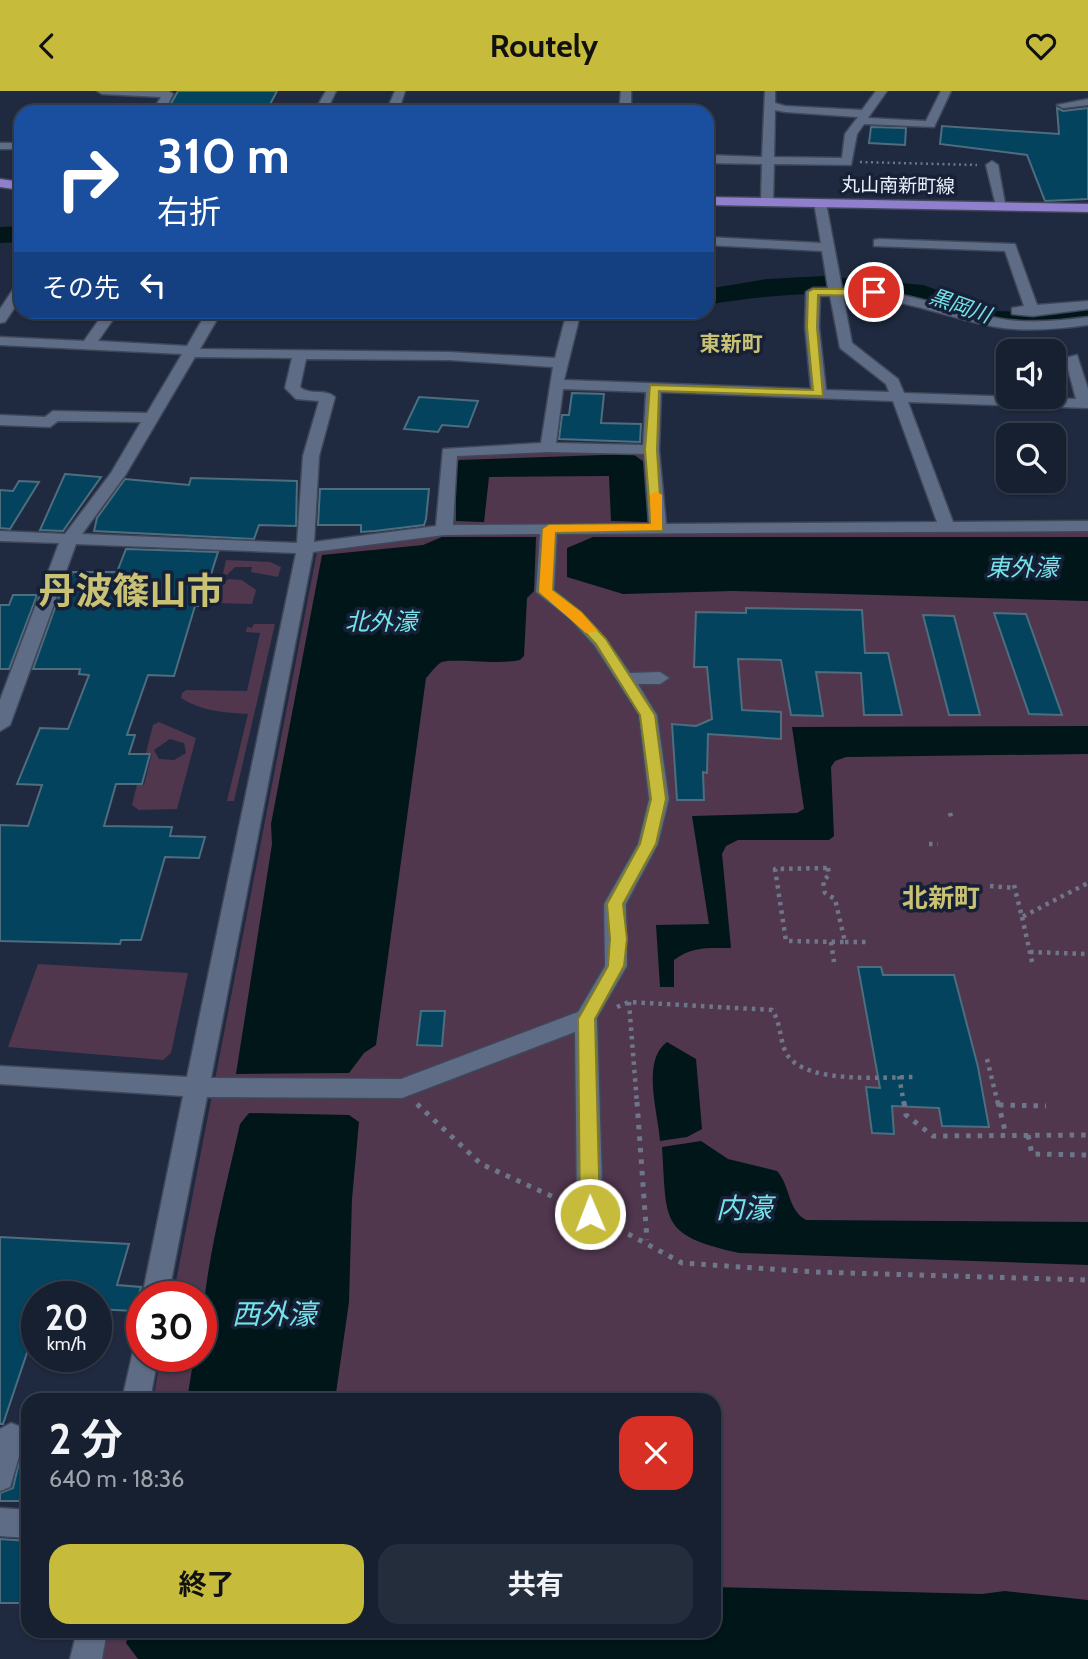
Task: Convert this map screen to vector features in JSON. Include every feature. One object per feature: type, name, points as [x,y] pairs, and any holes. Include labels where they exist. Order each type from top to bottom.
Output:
[{"type":"main road","name":"丸山南新町線","points":[[714,201],[1088,208]]},
{"type":"street","points":[[102,91],[168,93],[162,105]]},
{"type":"street","points":[[767,202],[770,91]]},
{"type":"street","points":[[714,159],[847,162],[851,134],[865,118],[881,91]]},
{"type":"street","points":[[769,105],[823,106],[865,118],[930,125],[946,91]]},
{"type":"street","points":[[1063,105],[1088,102]]},
{"type":"street","points":[[992,165],[1002,206]]},
{"type":"street","points":[[820,203],[845,345],[893,381],[947,527]]},
{"type":"street","points":[[714,241],[828,247]]},
{"type":"street","points":[[879,243],[1010,247],[1033,312]]},
{"type":"street","points":[[834,284],[903,297],[998,323],[1058,325],[1088,321]]},
{"type":"street","points":[[819,394],[812,327],[813,292],[834,284],[900,284],[932,290],[980,307],[1033,312],[1088,305]]},
{"type":"street","points":[[0,319],[14,298]]},
{"type":"street","points":[[88,345],[106,319]]},
{"type":"street","points":[[0,725],[69,540],[118,474],[210,319]]},
{"type":"street","points":[[548,447],[556,384],[572,319]]},
{"type":"street","points":[[0,341],[191,352],[449,356],[561,363]]},
{"type":"street","points":[[158,1281],[305,548],[311,456],[328,397],[301,395],[292,388],[300,355]]},
{"type":"street","points":[[556,384],[1086,404],[1072,358]]},
{"type":"street","points":[[654,387],[651,450],[657,527]]},
{"type":"street","points":[[0,419],[50,422],[53,416],[151,418]]},
{"type":"street","points":[[444,530],[449,452],[548,447],[651,450]]},
{"type":"street","points":[[0,536],[305,548],[444,530],[1088,526]]},
{"type":"street","points":[[549,529],[545,592],[585,624],[601,642],[648,715],[659,799],[648,844],[615,904],[618,939],[616,966],[586,1019],[590,1214]]},
{"type":"street","points":[[625,680],[660,678]]},
{"type":"street","points":[[0,1075],[195,1087],[402,1089],[586,1019]]},
{"type":"street","points":[[137,1393],[141,1372]]},
{"type":"street","points":[[0,1477],[11,1436]]},
{"type":"street","points":[[0,1523],[21,1524]]},
{"type":"street","points":[[86,1659],[90,1638]]},
{"type":"path","points":[[847,162],[992,165]]},
{"type":"path","points":[[929,844],[938,844]]},
{"type":"path","points":[[845,942],[835,899],[825,893],[823,881],[829,875],[828,868],[775,869],[786,941],[831,942],[845,942],[868,942]]},
{"type":"path","points":[[1022,917],[1088,883]]},
{"type":"path","points":[[990,886],[1014,887],[1033,966]]},
{"type":"path","points":[[831,942],[834,961]]},
{"type":"path","points":[[1030,952],[1088,954]]},
{"type":"path","points":[[629,1002],[647,1241]]},
{"type":"path","points":[[638,1003],[772,1010],[780,1020],[787,1054],[800,1070],[914,1077]]},
{"type":"path","points":[[987,1059],[1006,1135]]},
{"type":"path","points":[[899,1076],[905,1115],[933,1136],[1088,1135]]},
{"type":"path","points":[[402,1089],[481,1164],[647,1241],[682,1263],[815,1272],[1088,1280]]},
{"type":"path","points":[[999,1105],[1046,1105]]},
{"type":"path","points":[[1028,1135],[1032,1154],[1088,1155]]},
{"type":"shaded area","points":[[651,449],[654,529],[1088,531],[1088,1659],[102,1659],[106,1638],[721,1638],[721,1393],[154,1393],[158,1372],[217,1372],[217,1281],[176,1281],[317,552],[451,535],[458,451]]},
{"type":"shaded area","points":[[226,560],[270,562],[281,567],[278,577],[251,572],[252,567],[235,567],[227,575],[223,574]]},
{"type":"shaded area","points":[[229,579],[242,580],[256,590],[252,604],[217,603],[222,583]]},
{"type":"shaded area","points":[[254,624],[275,624],[234,801],[227,801],[248,714],[206,709],[181,698],[186,690],[247,691],[260,633],[246,632],[247,627],[252,628]]},
{"type":"shaded area","points":[[159,722],[196,738],[177,809],[139,810],[132,805],[137,785],[144,785],[152,753],[146,753],[153,725]],"holes":[[[170,739],[184,743],[186,753],[174,760],[159,759],[154,750]]]},
{"type":"shaded area","points":[[38,964],[188,973],[171,1053],[163,1060],[8,1047]]},
{"type":"water","points":[[633,454],[644,462],[648,522],[611,521],[609,476],[489,477],[484,522],[456,521],[456,464],[459,460]]},
{"type":"water","name":"北外濠","points":[[442,537],[536,537],[534,591],[527,598],[524,656],[520,660],[442,662],[426,678],[376,1045],[364,1053],[349,1073],[236,1074],[272,844],[271,824],[322,555],[423,545]]},
{"type":"water","name":"東外濠","points":[[593,537],[1088,537],[1088,601],[733,591],[623,594],[567,577],[567,548]]},
{"type":"water","points":[[1088,726],[1088,754],[846,757],[835,761],[831,767],[834,836],[829,840],[738,840],[726,846],[722,854],[731,948],[701,949],[681,955],[674,960],[674,987],[660,987],[656,925],[709,924],[692,816],[797,813],[804,809],[792,727]]},
{"type":"water","name":"内濠","points":[[667,1042],[696,1059],[702,1129],[687,1137],[660,1141],[653,1074],[659,1051]]},
{"type":"water","name":"西外濠","points":[[249,1113],[349,1115],[359,1122],[352,1199],[349,1302],[336,1393],[188,1393],[191,1372],[217,1372],[217,1281],[207,1281],[240,1124]]},
{"type":"water","name":"内濠","points":[[701,1141],[728,1159],[777,1171],[795,1210],[806,1220],[1088,1222],[1088,1265],[739,1253],[713,1246],[681,1231],[672,1221],[665,1193],[662,1147]]},
{"type":"water","points":[[721,1587],[982,1594],[1005,1591],[1088,1600],[1088,1659],[138,1659],[126,1643],[128,1638],[721,1638]]},
{"type":"building","points":[[178,91],[277,91],[270,105],[170,105]]},
{"type":"building","points":[[1057,108],[1063,111],[1088,108],[1088,199],[1045,201],[1027,155],[940,144],[942,126],[1059,134]]},
{"type":"building","points":[[871,127],[906,128],[905,145],[869,143]]},
{"type":"building","points":[[572,393],[604,394],[601,423],[641,424],[640,442],[559,439],[562,415],[569,415]]},
{"type":"building","points":[[419,397],[478,401],[468,427],[442,425],[438,432],[404,429]]},
{"type":"building","points":[[65,474],[101,477],[63,531],[40,530]]},
{"type":"building","points":[[191,478],[297,481],[296,526],[259,525],[254,539],[94,531],[97,518],[125,479],[189,485]]},
{"type":"building","points":[[19,481],[39,482],[10,529],[0,528],[0,490],[13,491]]},
{"type":"building","points":[[320,489],[429,489],[426,519],[424,525],[361,532],[361,525],[318,525]]},
{"type":"building","points":[[126,549],[218,552],[201,606],[195,606],[174,676],[148,675],[127,735],[135,735],[129,754],[150,754],[142,784],[116,784],[104,826],[172,827],[170,836],[205,837],[199,858],[165,857],[141,940],[121,940],[120,944],[0,941],[0,825],[28,826],[42,785],[17,784],[40,728],[68,729],[89,675],[79,674],[80,669],[33,669],[60,594],[64,594],[73,572],[117,572]]},
{"type":"building","points":[[13,595],[37,595],[9,669],[0,669],[0,605],[9,605]]},
{"type":"building","points":[[746,608],[862,610],[865,653],[888,653],[902,715],[864,715],[861,673],[816,672],[823,716],[791,715],[781,660],[738,659],[742,710],[781,712],[781,739],[708,734],[707,773],[703,772],[704,800],[677,800],[672,724],[696,726],[712,719],[707,667],[694,667],[696,612],[746,613]]},
{"type":"building","points":[[994,613],[1026,614],[1062,715],[1029,714]]},
{"type":"building","points":[[923,615],[954,616],[980,715],[949,715]]},
{"type":"building","points":[[858,967],[881,967],[883,975],[954,975],[978,1067],[989,1127],[942,1126],[939,1108],[892,1106],[894,1134],[872,1133],[866,1087],[880,1088]]},
{"type":"building","points":[[421,1011],[445,1011],[442,1046],[417,1045]]},
{"type":"building","points":[[0,1237],[129,1244],[117,1285],[126,1286],[126,1311],[112,1310],[112,1281],[21,1281],[21,1371],[3,1424],[0,1424]]},
{"type":"building","points":[[21,1454],[21,1501],[0,1501],[0,1493],[13,1488]]},
{"type":"building","points":[[0,1539],[21,1540],[21,1603],[0,1603]]},
{"type":"waterway","name":"黒岡川","points":[[0,235],[14,234]]},
{"type":"waterway","name":"黒岡川","points":[[714,296],[767,287],[823,284],[923,293],[973,313],[997,319],[1054,321],[1088,315]]},
{"type":"slow traffic","points":[[591,631],[576,615],[545,592],[549,529],[657,527],[656,495]]},
{"type":"district","name":"東新町","points":[[731,344]]},
{"type":"district","name":"丹波篠山市","points":[[131,591]]},
{"type":"district","name":"北新町","points":[[941,898]]},
{"type":"route","points":[[590,1214],[586,1019],[616,966],[618,939],[615,904],[648,844],[659,799],[648,715],[601,642],[576,615],[545,592],[549,529],[657,527],[651,450],[654,387],[819,394],[812,327],[813,292],[874,292]]}]
